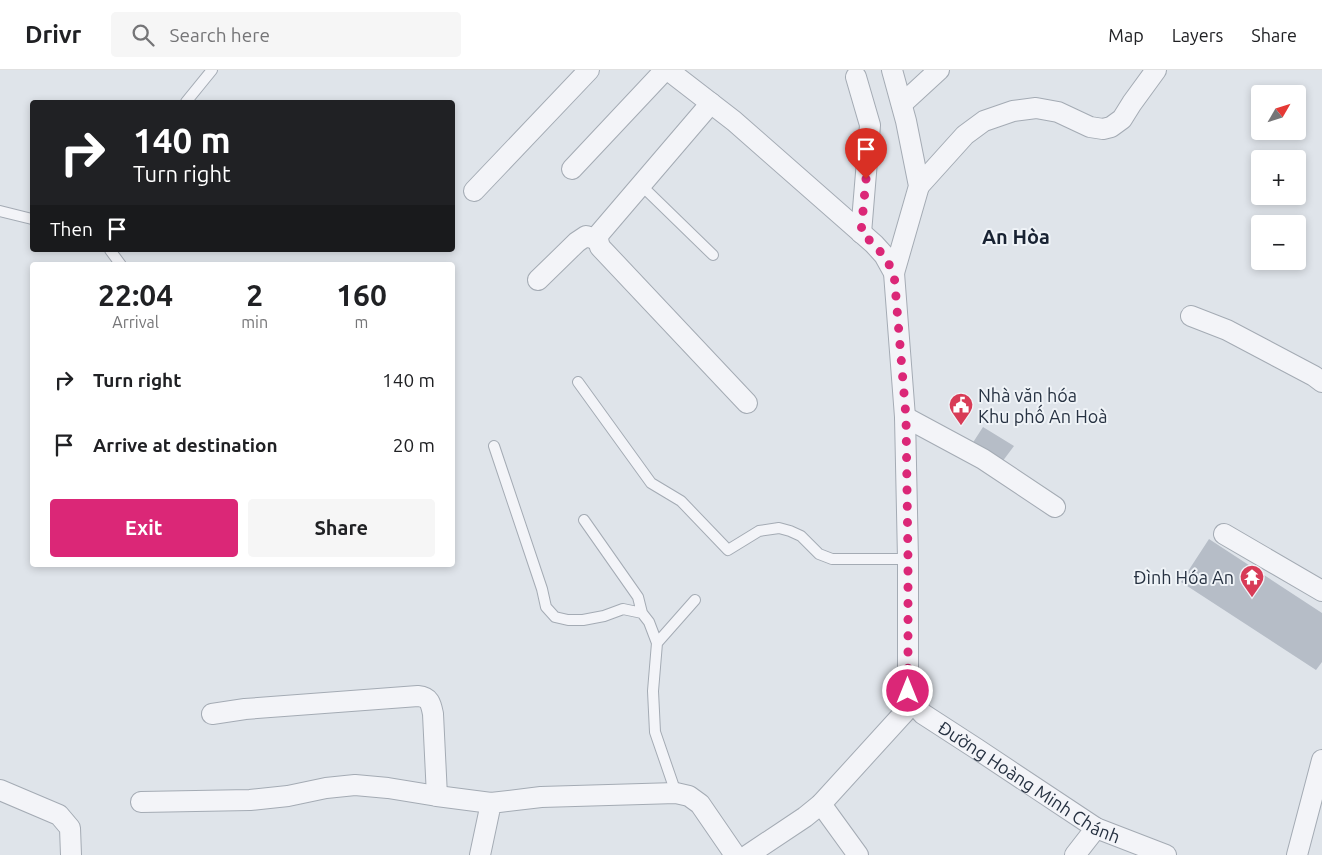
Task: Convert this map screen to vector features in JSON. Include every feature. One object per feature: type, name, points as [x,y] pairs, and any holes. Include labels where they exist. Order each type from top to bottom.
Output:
[{"type":"street","points":[[474,191],[589,70]]},
{"type":"street","points":[[572,169],[667,70],[734,121],[874,244],[884,255],[894,273]]},
{"type":"street","points":[[892,70],[902,104],[919,186]]},
{"type":"street","points":[[902,104],[939,70]]},
{"type":"street","points":[[748,855],[821,804],[914,703],[908,691],[906,417],[894,273],[919,186],[965,135],[984,121],[1014,111],[1036,108],[1058,112],[1090,127],[1103,129],[1111,127],[1122,119],[1156,70]]},
{"type":"street","points":[[856,77],[870,125],[861,233]]},
{"type":"street","points":[[711,103],[599,234],[598,240],[600,247],[747,403]]},
{"type":"street","points":[[538,280],[577,242],[586,236],[598,240]]},
{"type":"street","points":[[1192,316],[1228,330],[1322,382]]},
{"type":"street","points":[[906,417],[983,459],[1055,507]]},
{"type":"street","points":[[1224,534],[1322,591]]},
{"type":"street","points":[[212,714],[254,708],[418,696],[426,698],[430,703],[433,714],[437,796]]},
{"type":"street","name":"Đường Hoàng Minh Chánh","points":[[914,703],[923,714],[1096,828],[1166,855]]},
{"type":"street","points":[[1297,855],[1322,760]]},
{"type":"street","points":[[141,802],[250,800],[355,785],[491,803],[541,798],[676,793],[689,796],[700,804],[735,855]]},
{"type":"street","points":[[0,790],[59,815],[70,828],[72,855]]},
{"type":"street","points":[[480,855],[491,803]]},
{"type":"street","points":[[821,804],[858,855]]},
{"type":"street","points":[[1075,855],[1096,828]]},
{"type":"lane","points":[[188,100],[212,70]]},
{"type":"lane","points":[[641,185],[713,255]]},
{"type":"lane","points":[[0,211],[30,218]]},
{"type":"lane","points":[[578,382],[651,483],[681,501],[728,550],[759,531],[778,528],[801,536],[819,554],[832,559],[908,559]]},
{"type":"lane","points":[[494,446],[542,589],[546,608],[555,617],[568,620],[583,620],[604,616],[623,609],[642,614]]},
{"type":"lane","points":[[584,520],[638,597],[642,614],[649,622],[657,643],[653,691],[656,732],[676,793]]},
{"type":"lane","points":[[657,643],[695,600]]},
{"type":"building","points":[[983,427],[1014,446],[1002,462],[972,444]]},
{"type":"building","name":"Đình Hóa An","points":[[1209,539],[1322,613],[1322,662],[1316,670],[1181,582]]},
{"type":"place","name":"Nhà văn hóa Khu phố An Hoà","points":[[961,426]]},
{"type":"place","name":"Đình Hóa An","points":[[1252,598]]},
{"type":"district","name":"An Hòa","points":[[1016,236]]},
{"type":"route","points":[[866,179],[861,233],[884,255],[894,273],[906,417],[908,691]]}]
